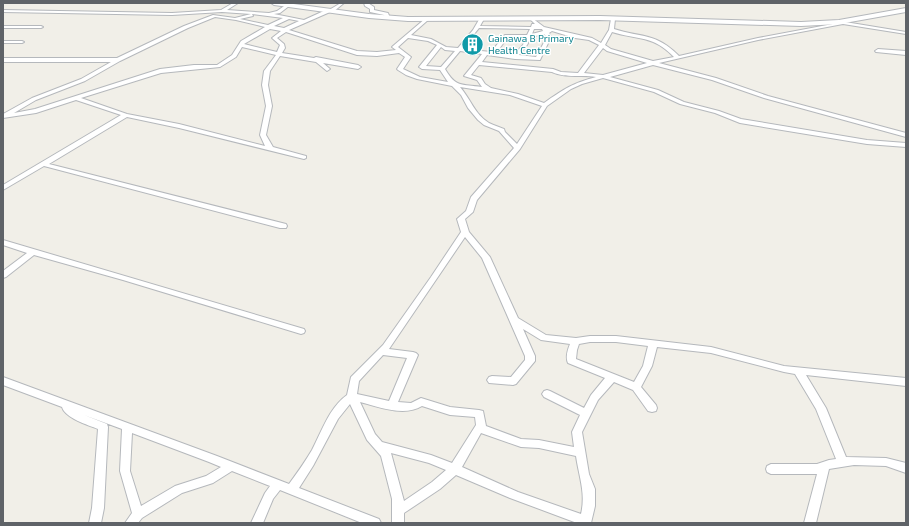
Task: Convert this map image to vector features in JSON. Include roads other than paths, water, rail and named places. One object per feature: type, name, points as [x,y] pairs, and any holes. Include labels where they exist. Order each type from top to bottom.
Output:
[{"type":"street","points":[[3,116],[34,99],[83,80],[118,60],[215,16],[236,3]]},
{"type":"street","points":[[276,3],[388,18],[534,20],[613,19],[801,24],[841,23],[906,33]]},
{"type":"street","points":[[270,148],[263,135],[269,106],[265,81],[269,67],[282,48],[282,44],[274,38],[285,30],[330,11],[342,3]]},
{"type":"street","points":[[366,3],[372,8],[372,11],[386,14],[388,18]]},
{"type":"street","points":[[267,14],[278,12],[287,5]]},
{"type":"street","points":[[492,380],[513,381],[530,361],[530,356],[486,258],[465,232],[461,220],[469,212],[474,200],[518,148],[545,105],[569,88],[580,83],[653,63],[758,39],[906,10]]},
{"type":"street","points":[[3,11],[172,14],[222,11],[259,13],[304,21]]},
{"type":"street","points":[[235,19],[259,13]]},
{"type":"street","points":[[215,16],[285,30],[357,53],[377,54],[400,51]]},
{"type":"street","points":[[3,116],[36,111],[160,71],[218,66],[234,56],[243,42],[288,18]]},
{"type":"street","points":[[426,19],[395,48],[408,57],[400,69],[403,72],[412,76],[526,97],[545,105]]},
{"type":"street","points":[[442,69],[478,27],[482,19]]},
{"type":"street","points":[[579,75],[602,45],[611,30],[613,19]]},
{"type":"street","points":[[408,36],[429,40],[445,48],[538,59],[550,37],[534,20]]},
{"type":"street","points":[[515,57],[525,45],[533,28],[534,20]]},
{"type":"street","points":[[3,27],[41,27]]},
{"type":"street","points":[[478,27],[555,30],[577,37],[590,38],[609,50],[714,79],[766,97],[821,113],[855,120],[906,135]]},
{"type":"street","points":[[490,90],[483,85],[479,79],[467,76],[478,63],[507,36],[529,36],[544,30]]},
{"type":"street","points":[[611,30],[651,37],[664,43],[678,58]]},
{"type":"street","points":[[3,42],[22,42]]},
{"type":"street","points":[[241,45],[279,54],[358,67]]},
{"type":"street","points":[[440,45],[422,67],[442,69]]},
{"type":"street","points":[[878,51],[906,53]]},
{"type":"street","points":[[316,59],[327,69]]},
{"type":"street","points":[[3,60],[118,60]]},
{"type":"street","points":[[478,63],[553,71],[560,74],[588,74],[605,77],[656,91],[682,103],[711,111],[740,122],[867,142],[906,145]]},
{"type":"street","points":[[442,69],[452,84],[463,94],[471,108],[480,119],[486,124],[502,130],[502,132],[518,148]]},
{"type":"street","points":[[75,98],[126,115],[304,157]]},
{"type":"street","points":[[3,188],[126,115]]},
{"type":"street","points":[[43,164],[283,226]]},
{"type":"street","points":[[398,523],[398,499],[393,475],[386,454],[372,437],[352,397],[354,380],[381,352],[434,279],[465,232]]},
{"type":"street","points":[[3,242],[301,331]]},
{"type":"street","points":[[3,275],[33,252]]},
{"type":"street","points":[[514,320],[544,338],[576,342],[590,339],[616,339],[711,350],[784,368],[906,382]]},
{"type":"street","points":[[576,342],[572,350],[571,361],[636,387],[652,408]]},
{"type":"street","points":[[636,387],[641,381],[652,356],[653,343]]},
{"type":"street","points":[[381,352],[414,355],[392,406]]},
{"type":"street","points":[[798,370],[821,408],[843,462]]},
{"type":"street","points":[[380,446],[431,459],[514,495],[585,522],[589,506],[589,489],[584,474],[577,432],[585,413],[594,398],[612,377]]},
{"type":"street","points":[[3,381],[231,466],[374,523]]},
{"type":"street","points":[[547,394],[585,413]]},
{"type":"street","points":[[291,490],[313,458],[323,436],[344,402],[352,397],[392,406],[413,407],[421,402],[450,411],[479,414],[482,426],[475,433],[467,450],[455,469],[422,496],[398,511]]},
{"type":"street","points":[[57,401],[82,419],[104,427],[98,508],[95,523]]},
{"type":"street","points":[[127,427],[125,471],[138,514]]},
{"type":"street","points":[[480,428],[521,443],[539,444],[581,453]]},
{"type":"street","points":[[771,469],[818,469],[830,464],[854,461],[886,462],[906,468]]},
{"type":"street","points":[[131,523],[138,514],[179,489],[209,480],[231,466]]},
{"type":"street","points":[[810,523],[824,466]]},
{"type":"street","points":[[257,523],[269,496],[278,485]]},
{"type":"place","name":"Gainawa B Primary Health Centre","points":[[473,44]]}]
